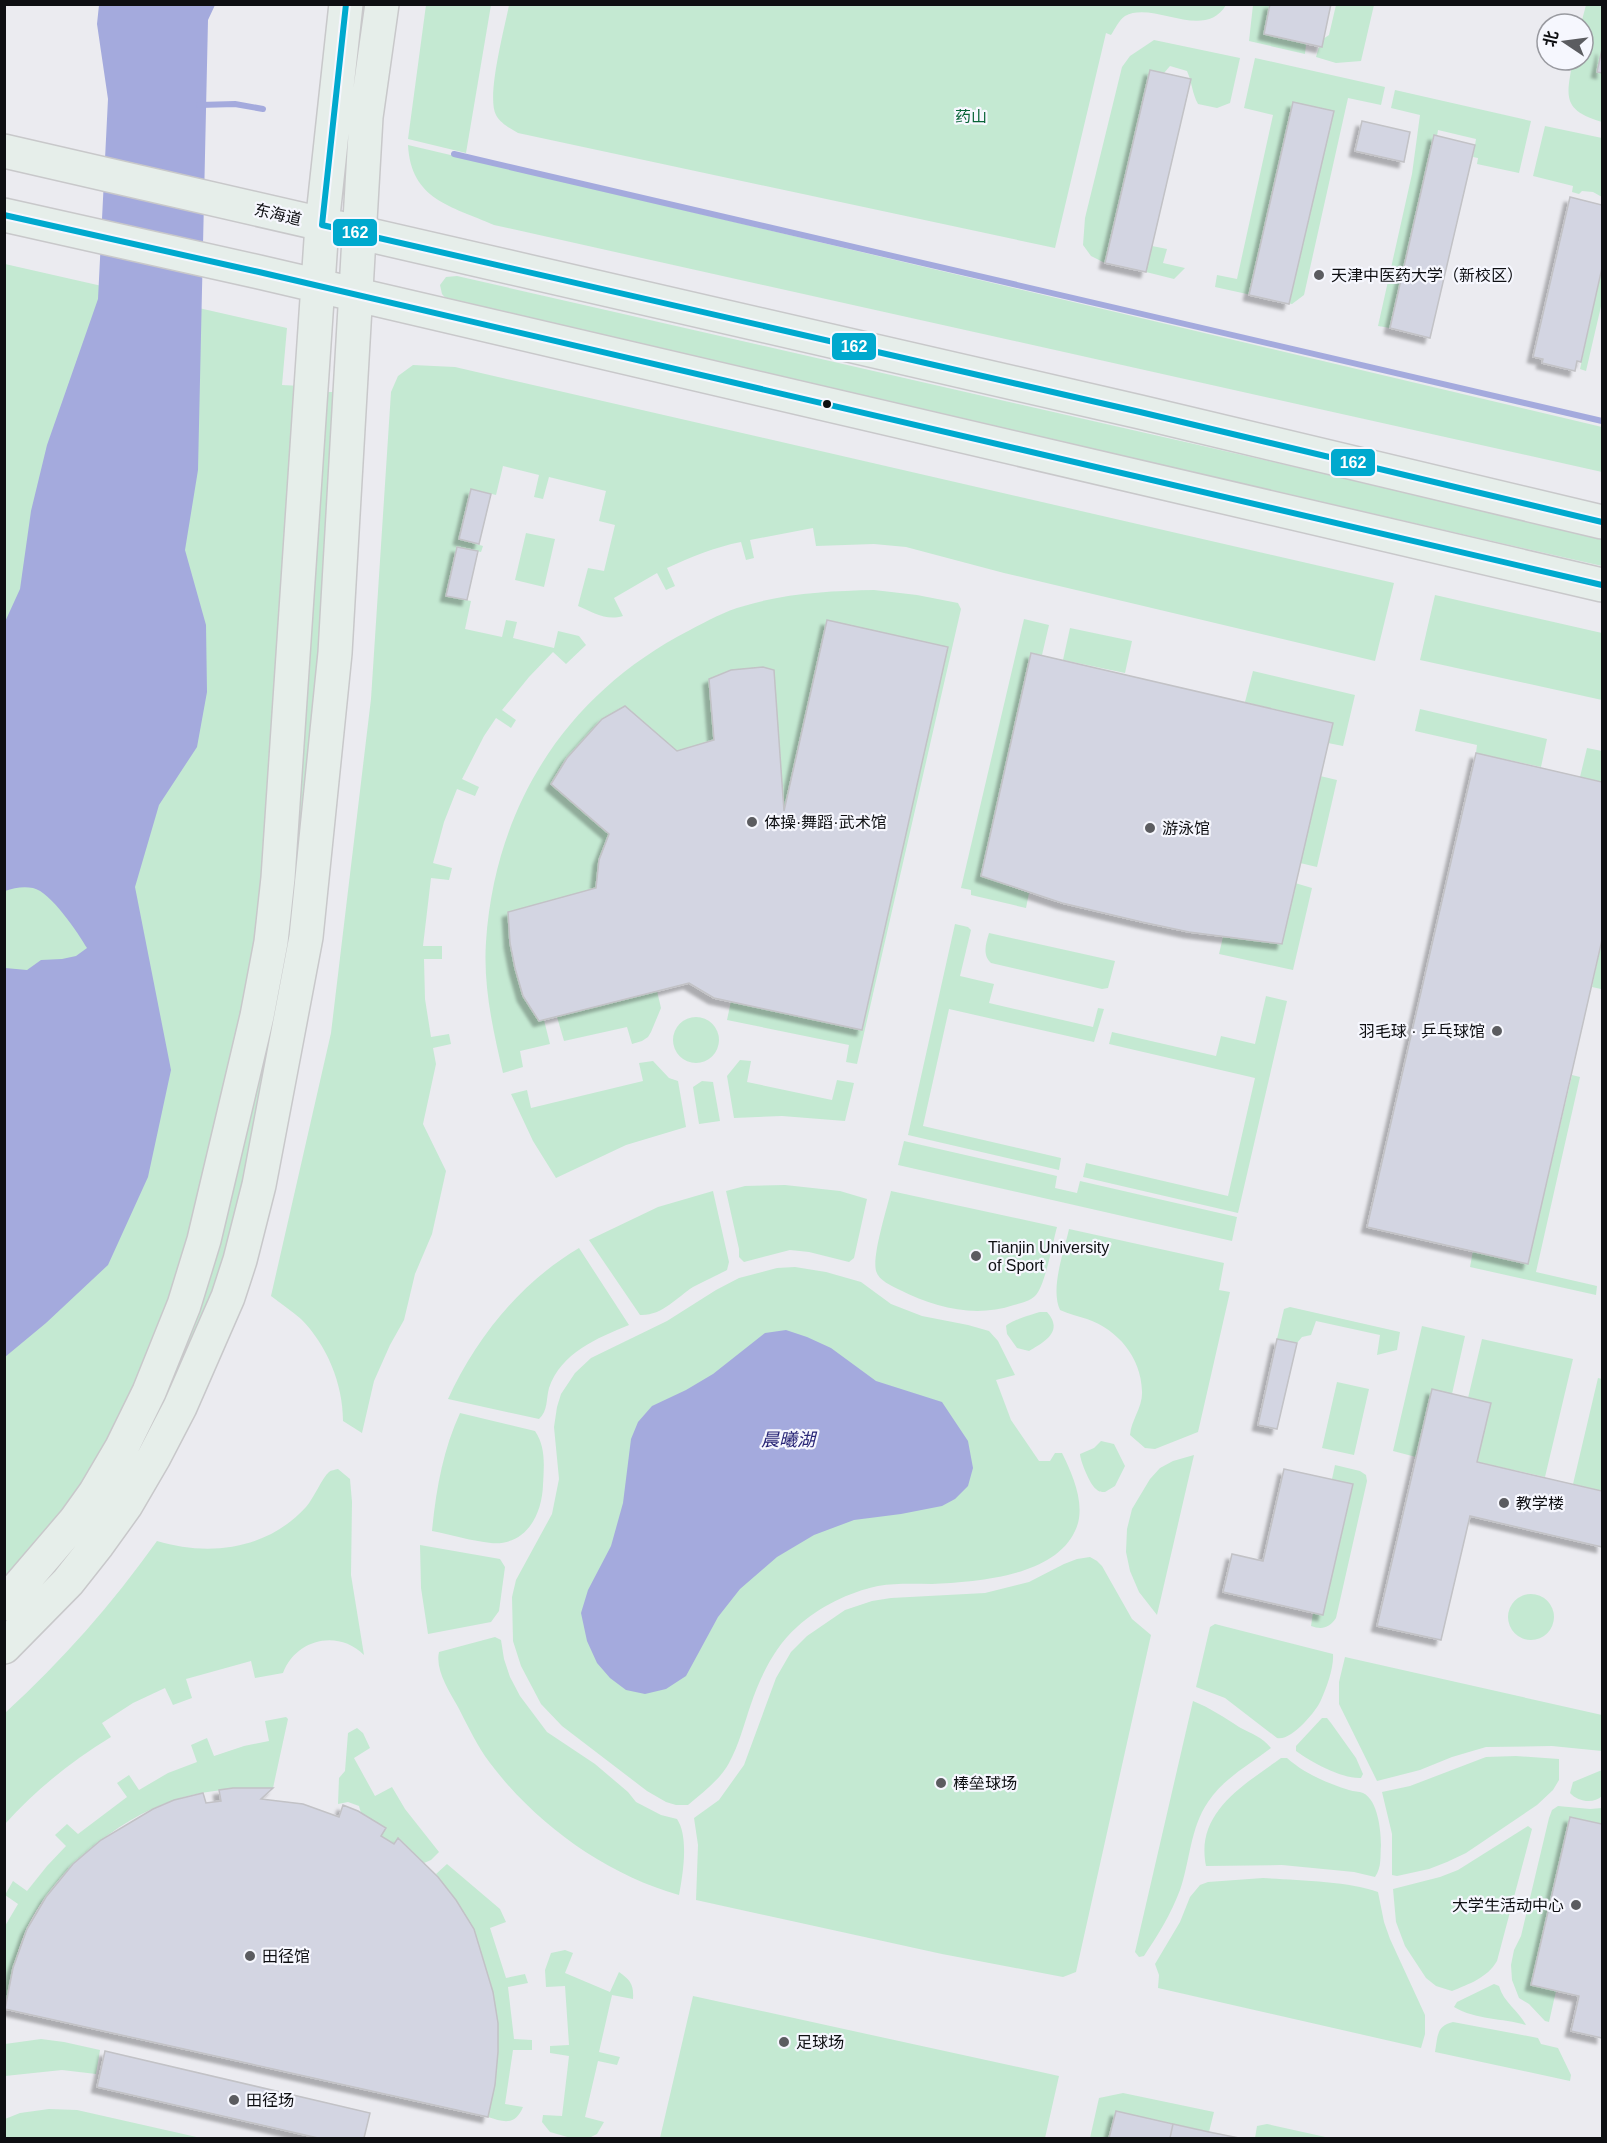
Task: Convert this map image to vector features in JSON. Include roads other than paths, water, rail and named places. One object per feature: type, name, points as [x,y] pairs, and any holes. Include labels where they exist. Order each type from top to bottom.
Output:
[{"type":"main road","points":[[4,1604],[75,1521],[95,1493],[122,1447],[168,1346],[184,1305],[204,1240],[257,1016],[271,942],[280,842],[322,225],[346,4]]},
{"type":"main road","points":[[4,1647],[68,1582],[98,1544],[126,1504],[154,1457],[180,1407],[223,1308],[240,1260],[258,1185],[306,937],[336,653],[366,117],[382,4]]},
{"type":"main road","name":"东海道","points":[[7,152],[1140,412],[1602,522]]},
{"type":"main road","points":[[4,215],[259,272],[1602,585]]},
{"type":"water","points":[[99,5],[215,5],[208,20],[198,470],[185,550],[206,625],[207,692],[197,747],[159,805],[135,887],[171,1070],[148,1177],[108,1265],[46,1323],[5,1357],[5,968],[27,970],[41,960],[76,956],[87,948],[56,905],[40,891],[26,887],[5,891],[4,624],[20,589],[31,511],[47,445],[98,299],[108,99],[97,24]]},
{"type":"water","name":"晨曦湖","points":[[786,1330],[831,1348],[876,1381],[942,1402],[968,1441],[973,1468],[968,1486],[955,1499],[942,1506],[854,1520],[814,1535],[777,1557],[740,1589],[718,1617],[686,1676],[666,1689],[645,1694],[626,1690],[610,1678],[597,1663],[587,1641],[581,1613],[588,1590],[611,1546],[623,1503],[631,1439],[638,1422],[652,1406],[713,1374],[765,1333]]},
{"type":"waterway","points":[[199,105],[235,104],[263,109]]},
{"type":"waterway","points":[[454,154],[1602,421]]},
{"type":"place","name":"天津中医药大学（新校区）","points":[[1319,275]]},
{"type":"place","name":"体操·舞蹈·武术馆","points":[[752,822]]},
{"type":"place","name":"游泳馆","points":[[1150,828]]},
{"type":"place","name":"羽毛球 · 乒乓球馆","points":[[1497,1031]]},
{"type":"place","name":"Tianjin University of Sport","points":[[976,1256]]},
{"type":"place","name":"教学楼","points":[[1504,1503]]},
{"type":"place","name":"棒垒球场","points":[[941,1783]]},
{"type":"place","name":"大学生活动中心","points":[[1576,1905]]},
{"type":"place","name":"田径馆","points":[[250,1956]]},
{"type":"place","name":"足球场","points":[[784,2042]]},
{"type":"place","name":"田径场","points":[[234,2100]]},
{"type":"park label","name":"药山","points":[[971,116]]}]
